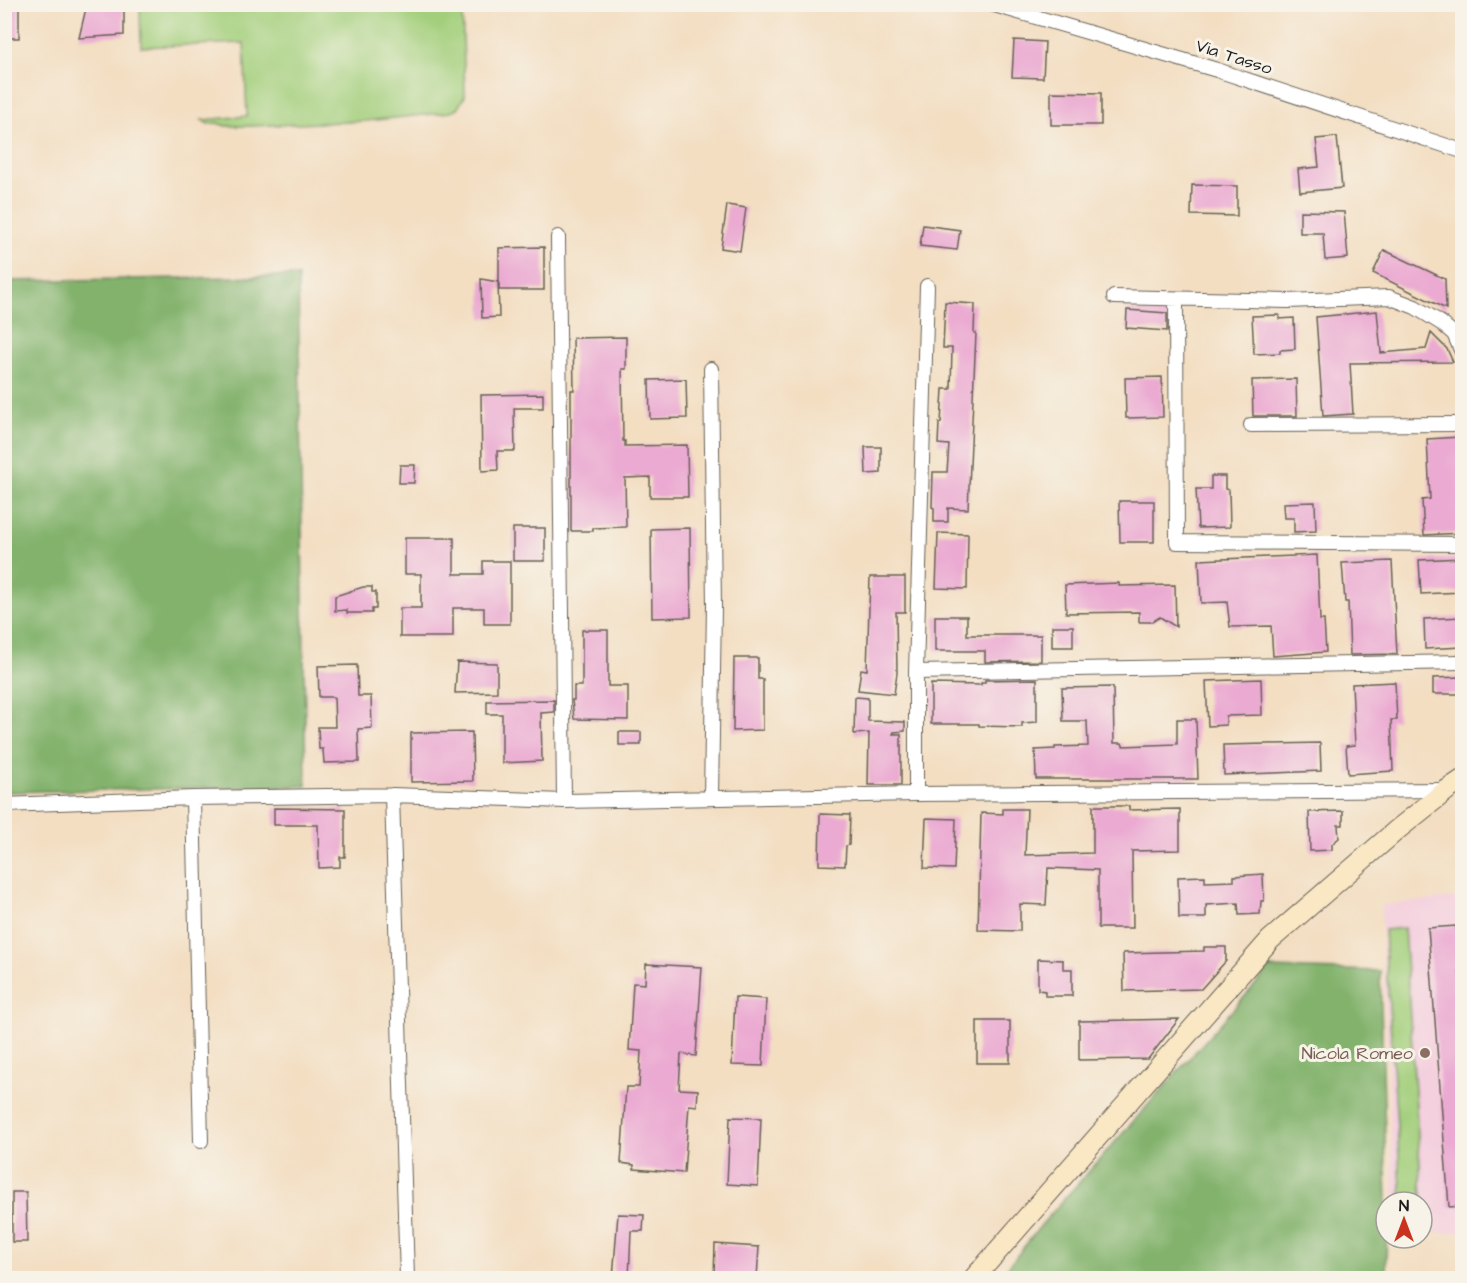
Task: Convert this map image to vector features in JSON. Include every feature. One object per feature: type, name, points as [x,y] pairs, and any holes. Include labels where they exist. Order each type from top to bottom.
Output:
[{"type":"street","name":"Via Tasso","points":[[991,4],[1217,70],[1462,151]]},
{"type":"street","points":[[558,237],[564,801]]},
{"type":"street","points":[[916,794],[916,672],[927,286]]},
{"type":"street","points":[[1114,297],[1288,301],[1389,297],[1415,307],[1441,323],[1454,334],[1462,352]]},
{"type":"street","points":[[1176,300],[1177,542],[1462,543]]},
{"type":"street","points":[[711,369],[714,606],[711,798]]},
{"type":"street","points":[[1251,426],[1462,424]]},
{"type":"street","points":[[916,672],[1462,662]]},
{"type":"street","points":[[4,805],[193,798],[392,795],[564,801],[1455,785]]},
{"type":"street","points":[[974,1278],[1270,940],[1455,785]]},
{"type":"street","points":[[392,795],[407,1278]]},
{"type":"street","points":[[193,798],[201,1141]]},
{"type":"shaded area","name":"Nicola Romeo","points":[[1462,897],[1462,1232],[1434,1233],[1434,1190],[1393,1190],[1381,905]]},
{"type":"green space","points":[[140,5],[462,5],[465,96],[457,109],[451,112],[366,121],[251,126],[208,124],[202,120],[247,116],[244,43],[141,47]]},
{"type":"green space","points":[[298,276],[306,786],[5,792],[5,281]]},
{"type":"green space","points":[[1404,928],[1422,1190],[1401,1190],[1384,930]]},
{"type":"green space","points":[[1270,968],[1380,971],[1387,1190],[1374,1190],[1374,1250],[1386,1250],[1386,1278],[1103,1278],[1004,1272],[1042,1224]]},
{"type":"building","points":[[87,4],[124,4],[124,35],[79,38]]},
{"type":"building","points":[[4,7],[19,7],[19,38],[4,38]]},
{"type":"building","points":[[1014,40],[1045,42],[1043,78],[1012,77]]},
{"type":"building","points":[[1051,92],[1101,93],[1101,125],[1051,125]]},
{"type":"building","points":[[1337,137],[1342,188],[1300,192],[1298,169],[1319,167],[1316,139]]},
{"type":"building","points":[[1192,185],[1237,186],[1237,216],[1191,215]]},
{"type":"building","points":[[727,205],[746,208],[740,251],[721,248]]},
{"type":"building","points":[[1300,211],[1344,212],[1348,258],[1325,260],[1323,233],[1300,233]]},
{"type":"building","points":[[923,225],[960,230],[957,250],[920,246]]},
{"type":"building","points":[[544,247],[544,290],[499,290],[499,248]]},
{"type":"building","points":[[1384,250],[1445,279],[1446,309],[1373,273]]},
{"type":"building","points":[[481,279],[498,282],[499,317],[482,318]]},
{"type":"building","points":[[945,302],[975,304],[974,333],[976,333],[968,509],[948,508],[948,522],[934,522],[933,472],[947,472],[949,445],[938,444],[943,389],[951,389],[952,348],[943,348]]},
{"type":"building","points":[[1127,310],[1167,313],[1167,331],[1126,328]]},
{"type":"building","points":[[1377,311],[1381,353],[1426,349],[1431,333],[1447,349],[1453,362],[1350,363],[1353,414],[1323,416],[1316,317]]},
{"type":"building","points":[[1279,315],[1279,319],[1294,318],[1295,349],[1280,350],[1280,353],[1254,354],[1252,316]]},
{"type":"building","points":[[626,337],[626,369],[622,369],[623,441],[625,441],[625,446],[687,445],[688,497],[650,497],[650,477],[625,478],[626,527],[571,531],[573,338]]},
{"type":"building","points":[[1162,377],[1163,417],[1126,418],[1125,378]]},
{"type":"building","points":[[686,379],[687,418],[650,419],[649,380]]},
{"type":"building","points":[[1296,379],[1297,416],[1253,416],[1252,380]]},
{"type":"building","points":[[543,394],[543,408],[514,408],[515,451],[497,451],[498,470],[482,471],[481,395]]},
{"type":"building","points":[[1460,437],[1462,533],[1424,535],[1422,500],[1430,499],[1427,439]]},
{"type":"building","points":[[865,447],[881,447],[881,473],[866,474]]},
{"type":"building","points":[[400,465],[415,465],[414,483],[399,483]]},
{"type":"building","points":[[1211,476],[1225,476],[1225,489],[1229,490],[1230,527],[1198,528],[1196,489],[1211,489]]},
{"type":"building","points":[[1119,501],[1154,501],[1154,542],[1120,542]]},
{"type":"building","points":[[1315,502],[1316,531],[1294,532],[1294,518],[1284,518],[1283,503]]},
{"type":"building","points":[[513,528],[545,528],[545,561],[513,561]]},
{"type":"building","points":[[690,528],[691,617],[652,618],[651,529]]},
{"type":"building","points":[[938,533],[968,534],[967,589],[936,588]]},
{"type":"building","points":[[405,538],[454,538],[454,574],[483,574],[483,561],[510,561],[510,624],[484,624],[484,608],[453,608],[453,637],[400,637],[400,608],[421,608],[421,574],[405,574]]},
{"type":"building","points":[[1317,555],[1320,620],[1324,620],[1326,652],[1273,656],[1271,626],[1230,627],[1227,602],[1201,603],[1199,560]]},
{"type":"building","points":[[1462,558],[1462,592],[1421,594],[1419,560]]},
{"type":"building","points":[[1392,561],[1397,654],[1350,655],[1348,602],[1345,602],[1342,563]]},
{"type":"building","points":[[870,577],[905,577],[905,612],[896,612],[897,673],[894,694],[858,690],[861,669],[867,670]]},
{"type":"building","points":[[1119,583],[1119,586],[1175,585],[1176,627],[1160,617],[1152,622],[1139,622],[1139,612],[1066,613],[1065,585]]},
{"type":"building","points":[[363,587],[372,587],[372,592],[376,592],[376,609],[372,609],[372,613],[335,611],[335,596]]},
{"type":"building","points":[[935,616],[967,616],[967,635],[1041,635],[1041,661],[985,662],[985,651],[935,651]]},
{"type":"building","points":[[1462,617],[1462,647],[1425,649],[1424,619]]},
{"type":"building","points":[[1052,626],[1073,626],[1073,647],[1052,647]]},
{"type":"building","points":[[582,630],[608,630],[608,686],[628,686],[628,720],[574,719],[572,700],[574,700],[574,686],[582,686]]},
{"type":"building","points":[[734,658],[758,658],[758,679],[763,679],[763,730],[733,731]]},
{"type":"building","points":[[457,662],[497,663],[497,692],[455,693]]},
{"type":"building","points":[[357,665],[358,696],[371,696],[372,728],[358,729],[359,762],[324,763],[323,749],[319,749],[318,727],[335,727],[334,697],[319,697],[318,666]]},
{"type":"building","points":[[1462,677],[1462,694],[1433,694],[1433,678]]},
{"type":"building","points":[[1037,679],[1037,722],[1022,723],[1022,727],[931,724],[931,684],[981,685],[985,683],[985,680]]},
{"type":"building","points":[[1261,679],[1262,715],[1226,716],[1226,725],[1208,726],[1206,681]]},
{"type":"building","points":[[1395,682],[1397,720],[1391,720],[1393,771],[1348,774],[1346,746],[1355,745],[1352,684]]},
{"type":"building","points":[[1113,687],[1114,743],[1122,743],[1123,746],[1177,744],[1177,719],[1196,719],[1198,779],[1036,779],[1035,750],[1088,746],[1087,721],[1063,721],[1062,688]]},
{"type":"building","points":[[855,697],[868,698],[868,721],[905,722],[905,731],[893,734],[901,734],[901,785],[868,785],[869,733],[854,734]]},
{"type":"building","points":[[554,700],[554,712],[541,713],[542,761],[502,763],[502,714],[487,714],[487,701]]},
{"type":"building","points":[[472,732],[473,781],[411,782],[411,733]]},
{"type":"building","points":[[619,732],[641,732],[641,745],[619,745]]},
{"type":"building","points":[[1320,743],[1321,771],[1224,775],[1223,745]]},
{"type":"building","points":[[1093,806],[1129,806],[1129,810],[1180,809],[1180,850],[1132,851],[1133,928],[1098,928],[1098,870],[1048,868],[1046,905],[1020,904],[1020,931],[978,930],[981,813],[1003,814],[1003,809],[1027,809],[1025,855],[1093,853]]},
{"type":"building","points":[[274,808],[345,809],[345,857],[340,857],[340,867],[319,868],[318,825],[274,825]]},
{"type":"building","points":[[1343,811],[1343,825],[1338,825],[1339,838],[1332,844],[1332,850],[1310,851],[1309,812]]},
{"type":"building","points":[[820,814],[850,815],[849,845],[846,846],[845,866],[819,865]]},
{"type":"building","points":[[926,818],[956,819],[954,869],[924,868]]},
{"type":"building","points":[[1263,874],[1264,901],[1261,901],[1260,914],[1239,915],[1238,903],[1206,905],[1206,918],[1179,918],[1178,877],[1205,876],[1205,882],[1234,881],[1234,876]]},
{"type":"building","points":[[1456,926],[1462,1008],[1462,1206],[1449,1207],[1428,928]]},
{"type":"building","points":[[1204,947],[1226,947],[1226,961],[1201,989],[1124,991],[1123,953],[1204,951]]},
{"type":"building","points":[[1038,959],[1063,960],[1063,969],[1072,969],[1072,996],[1045,996],[1045,991],[1038,990]]},
{"type":"building","points":[[646,964],[702,967],[696,1056],[681,1054],[679,1089],[698,1090],[697,1106],[689,1105],[684,1173],[634,1169],[634,1165],[621,1163],[626,1087],[639,1087],[641,1051],[629,1050],[633,983],[645,984]]},
{"type":"building","points":[[735,997],[766,999],[763,1066],[732,1065]]},
{"type":"building","points":[[1179,1019],[1148,1059],[1079,1060],[1079,1021]]},
{"type":"building","points":[[977,1021],[1010,1021],[1010,1063],[977,1063]]},
{"type":"building","points":[[730,1117],[761,1118],[758,1186],[727,1184]]},
{"type":"building","points":[[12,1192],[26,1192],[27,1242],[12,1242]]},
{"type":"building","points":[[618,1214],[644,1215],[643,1231],[631,1231],[629,1278],[613,1278]]},
{"type":"building","points":[[715,1244],[759,1247],[757,1278],[714,1278]]},
{"type":"place","name":"Nicola Romeo","points":[[1425,1053]]}]
